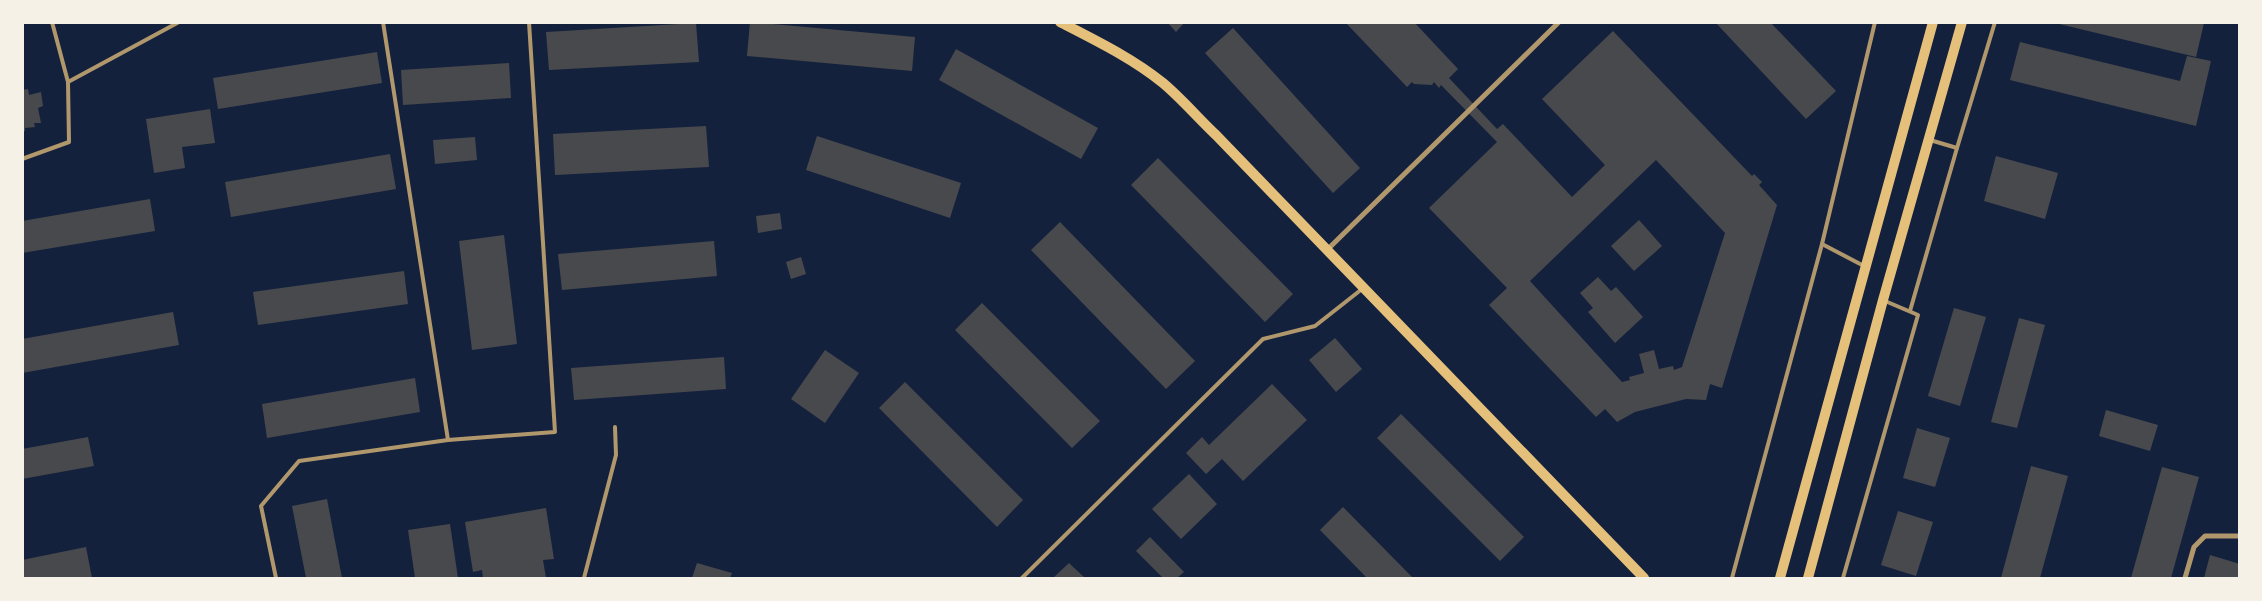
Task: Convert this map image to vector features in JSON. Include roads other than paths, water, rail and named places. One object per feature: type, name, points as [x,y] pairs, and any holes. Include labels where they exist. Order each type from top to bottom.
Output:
[{"type":"main road","points":[[1060,22],[1118,54],[1163,84],[1216,134],[1644,578]]},
{"type":"main road","points":[[1780,578],[1933,22]]},
{"type":"main road","points":[[1808,578],[1882,300],[1962,22]]},
{"type":"street","points":[[1327,250],[1559,22]]},
{"type":"street","points":[[2185,578],[2194,547],[2205,536],[2240,536]]},
{"type":"lane","points":[[22,159],[68,142],[68,82],[52,22]]},
{"type":"lane","points":[[68,82],[179,22]]},
{"type":"lane","points":[[382,22],[448,440]]},
{"type":"lane","points":[[276,578],[261,506],[299,461],[448,440],[554,432],[529,22]]},
{"type":"lane","points":[[1732,578],[1822,244],[1875,22]]},
{"type":"lane","points":[[1910,311],[1995,22]]},
{"type":"lane","points":[[1927,139],[1957,148]]},
{"type":"lane","points":[[1822,244],[1866,267]]},
{"type":"lane","points":[[1022,578],[1263,339],[1315,326],[1364,288]]},
{"type":"lane","points":[[1843,578],[1918,315],[1882,300]]},
{"type":"lane","points":[[584,578],[616,455],[614,427]]}]
